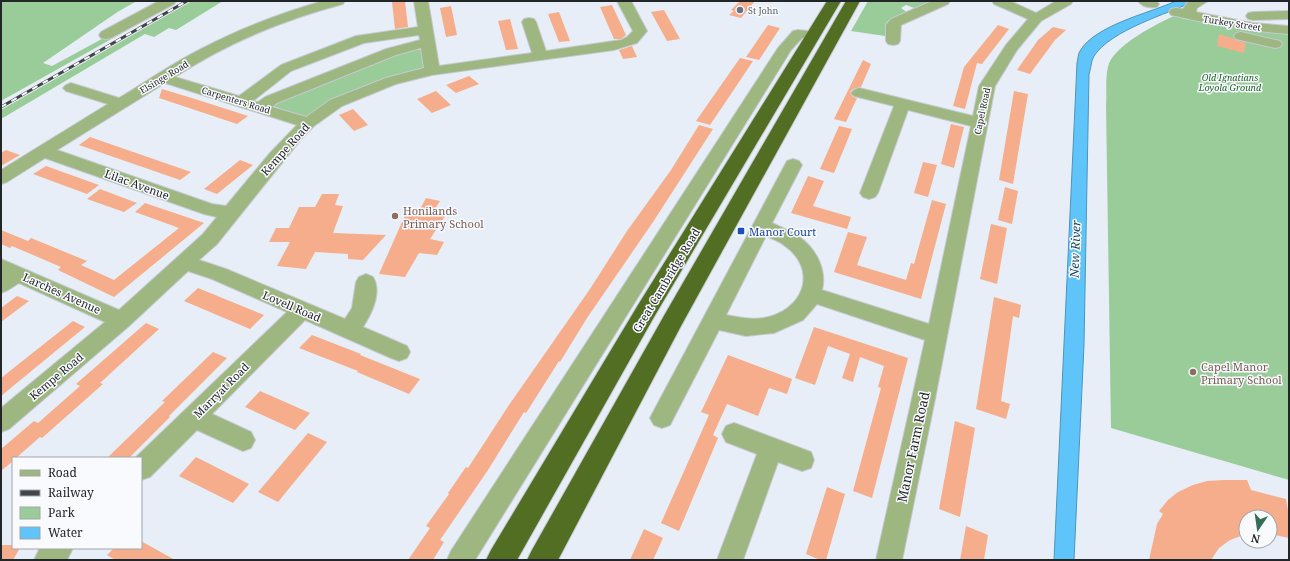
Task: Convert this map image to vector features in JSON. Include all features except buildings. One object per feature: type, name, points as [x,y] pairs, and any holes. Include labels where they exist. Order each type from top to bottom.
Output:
[{"type":"highway","name":"Great Cambridge Road","points":[[501,560],[646,311],[834,1]]},
{"type":"highway","points":[[542,560],[673,320],[852,1]]},
{"type":"street","name":"Elsinge Road","points":[[1,178],[120,103],[204,53],[246,32],[305,10],[338,1]]},
{"type":"street","points":[[421,1],[432,71]]},
{"type":"street","name":"Kempe Road","points":[[2,420],[122,320],[185,263],[210,239],[276,157],[308,123],[336,103],[391,81],[432,71],[614,46],[633,41],[638,36],[640,31],[624,1]]},
{"type":"street","points":[[893,41],[893,25],[896,22],[942,1]]},
{"type":"street","points":[[998,1],[1036,18]]},
{"type":"street","name":"Capel Road","points":[[937,335],[987,86],[1011,48],[1036,18],[1066,1]]},
{"type":"street","points":[[1201,1],[1192,6],[1184,18],[1198,25],[1275,44]]},
{"type":"street","points":[[109,29],[163,4]]},
{"type":"street","points":[[1186,15],[1198,14],[1212,10],[1243,16],[1289,15]]},
{"type":"street","name":"Turkey Street","points":[[1186,15],[1253,27],[1289,30]]},
{"type":"street","points":[[529,22],[540,55]]},
{"type":"street","points":[[460,560],[785,48],[798,34],[813,35]]},
{"type":"street","points":[[241,102],[286,68],[361,39],[427,36]]},
{"type":"street","points":[[261,108],[271,100],[427,36]]},
{"type":"street","name":"Carpenters Road","points":[[163,78],[308,123]]},
{"type":"street","points":[[71,88],[120,103]]},
{"type":"street","points":[[859,93],[980,123]]},
{"type":"street","points":[[869,193],[903,103]]},
{"type":"street","name":"Lilac Avenue","points":[[43,151],[210,210],[231,213]]},
{"type":"street","points":[[662,418],[793,165]]},
{"type":"street","points":[[713,320],[724,325],[743,328],[767,327],[787,320],[801,311],[812,295],[815,285],[815,275],[812,265],[802,249],[786,236],[761,226]]},
{"type":"street","name":"Lovell Road","points":[[185,263],[219,274],[301,311],[399,352]]},
{"type":"street","points":[[1,285],[9,270]]},
{"type":"street","name":"Larches Avenue","points":[[9,270],[122,320]]},
{"type":"street","points":[[349,330],[362,313],[366,296],[366,282]]},
{"type":"street","points":[[812,295],[937,335]]},
{"type":"street","name":"Marryat Road","points":[[142,468],[301,311]]},
{"type":"street","name":"Manor Farm Road","points":[[889,560],[937,335]]},
{"type":"street","points":[[194,417],[243,440]]},
{"type":"street","points":[[734,434],[802,460]]},
{"type":"street","points":[[730,560],[771,449]]},
{"type":"street","points":[[47,560],[59,549]]},
{"type":"green space","points":[[1,1],[137,1],[119,11],[43,63],[52,66],[172,1],[179,1],[1,101]]},
{"type":"green space","points":[[192,1],[223,1],[176,30],[169,28],[154,37],[145,34],[1,119],[1,110]]},
{"type":"green space","points":[[868,1],[934,1],[917,9],[906,5],[901,8],[908,13],[887,22],[885,36],[851,31]]},
{"type":"green space","name":"Old Ignatians Loyola Ground","points":[[1176,15],[1184,19],[1289,32],[1289,480],[1111,428],[1106,105],[1107,72],[1111,59],[1127,43],[1148,29]]},
{"type":"green space","points":[[411,50],[424,50],[426,67],[369,84],[347,94],[312,116],[303,117],[273,106],[276,101],[307,91],[392,57],[396,54]]},
{"type":"water","name":"New River","points":[[1176,1],[1195,1],[1140,24],[1113,38],[1102,47],[1092,60],[1089,74],[1084,345],[1074,560],[1054,560],[1078,55],[1087,42],[1110,27]]},
{"type":"railway","points":[[1,107],[187,1]]},
{"type":"place","name":"St John","points":[[740,10]]},
{"type":"place","name":"Honilands Primary School","points":[[395,216]]},
{"type":"place","name":"Manor Court","points":[[741,231]]},
{"type":"place","name":"Capel Manor Primary School","points":[[1193,372]]}]
